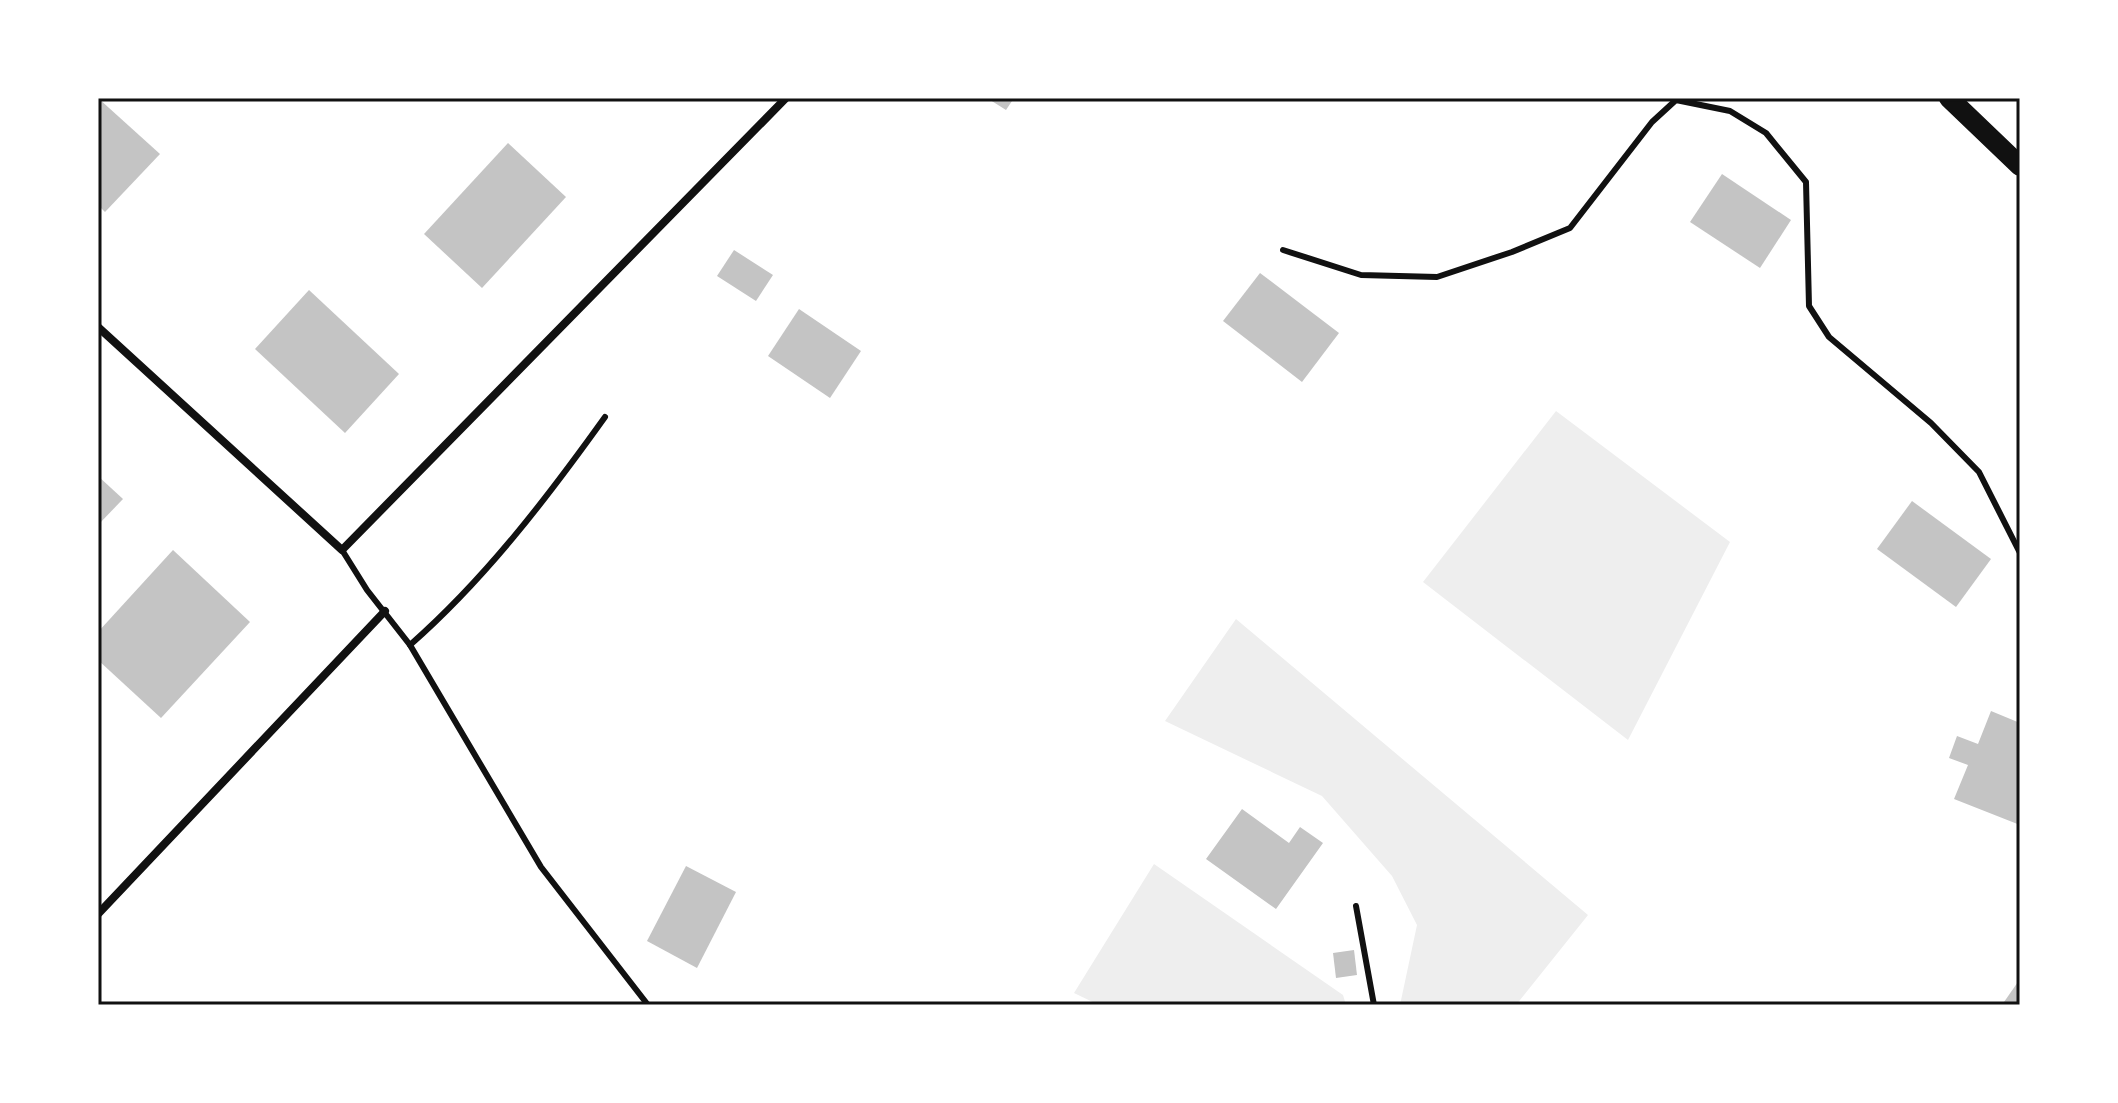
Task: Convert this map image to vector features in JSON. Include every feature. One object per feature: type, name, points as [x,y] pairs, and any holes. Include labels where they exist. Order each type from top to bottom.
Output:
[{"type":"main road","points":[[1949,98],[2020,166]]},
{"type":"street","points":[[98,327],[342,550],[786,98]]},
{"type":"street","points":[[98,914],[385,611]]},
{"type":"lane","points":[[1283,250],[1361,275],[1437,277],[1512,252],[1570,228],[1652,122],[1674,99],[1730,111],[1766,133],[1806,182],[1809,306],[1829,337],[1931,423],[1979,472],[2020,553]]},
{"type":"lane","points":[[410,645],[439,620],[545,500],[605,417]]},
{"type":"lane","points":[[342,550],[367,590],[410,645],[541,867],[648,1005]]},
{"type":"lane","points":[[1356,906],[1374,1005]]},
{"type":"shaded area","points":[[1556,411],[1730,542],[1628,740],[1423,582]]},
{"type":"shaded area","points":[[1236,619],[1588,915],[1516,1005],[1400,1005],[1417,925],[1392,876],[1322,796],[1165,721]]},
{"type":"shaded area","points":[[1154,864],[1343,995],[1346,1005],[1099,1005],[1074,993]]},
{"type":"building","points":[[98,98],[160,154],[105,212],[98,205]]},
{"type":"building","points":[[987,98],[1014,98],[1006,110]]},
{"type":"building","points":[[508,143],[566,197],[482,288],[424,234]]},
{"type":"building","points":[[1722,174],[1791,220],[1760,268],[1690,222]]},
{"type":"building","points":[[734,250],[773,275],[756,301],[717,276]]},
{"type":"building","points":[[1260,273],[1339,333],[1302,382],[1223,321]]},
{"type":"building","points":[[309,290],[399,374],[345,433],[255,349]]},
{"type":"building","points":[[799,309],[861,351],[830,398],[768,356]]},
{"type":"building","points":[[98,476],[123,499],[98,525]]},
{"type":"building","points":[[1912,501],[1991,559],[1956,607],[1877,549]]},
{"type":"building","points":[[173,550],[250,622],[161,718],[98,660],[98,632]]},
{"type":"building","points":[[1991,711],[2020,723],[2020,825],[1954,799],[1968,765],[1949,758],[1957,736],[1978,744]]},
{"type":"building","points":[[1242,809],[1289,843],[1300,827],[1323,843],[1276,909],[1206,859]]},
{"type":"building","points":[[686,866],[736,892],[697,968],[647,941]]},
{"type":"building","points":[[1354,950],[1357,975],[1336,978],[1333,953]]},
{"type":"building","points":[[2020,979],[2020,1005],[2008,1005],[2004,1002]]}]
